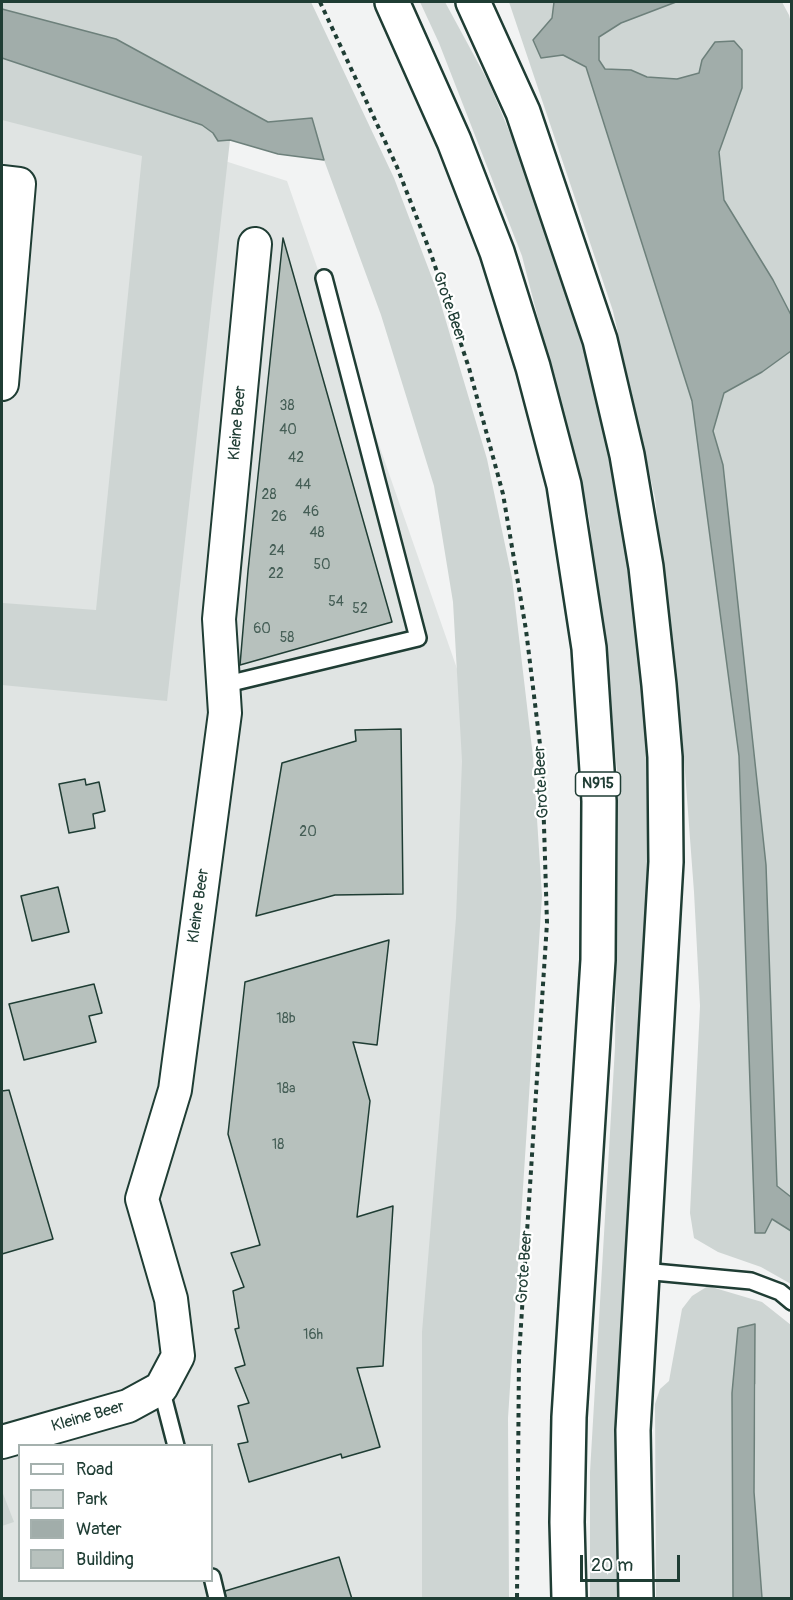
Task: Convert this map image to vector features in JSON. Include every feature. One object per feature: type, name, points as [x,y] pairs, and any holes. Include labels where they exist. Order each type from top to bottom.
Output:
[{"type":"main road","name":"N915","points":[[392,2],[454,141],[497,252],[533,367],[564,485],[588,648],[599,801],[598,960],[569,1417],[569,1599]]},
{"type":"main road","points":[[473,2],[523,112],[600,340],[627,455],[646,567],[664,757],[666,862],[633,1430],[636,1599]]},
{"type":"street","points":[[2,183],[19,184],[2,384]]},
{"type":"street","name":"Kleine Beer","points":[[2,1442],[128,1406],[161,1388],[178,1356],[171,1299],[142,1199],[175,1090],[225,713],[219,619],[255,244]]},
{"type":"lane","points":[[223,685],[418,638],[324,278]]},
{"type":"lane","points":[[643,1270],[751,1281],[780,1292],[792,1302]]},
{"type":"lane","points":[[161,1388],[175,1444]]},
{"type":"lane","points":[[213,1581],[217,1599]]},
{"type":"path","name":"Grote Beer","points":[[320,2],[397,167],[431,254],[470,368],[502,494],[532,678],[542,760],[547,923],[519,1356],[517,1599]]},
{"type":"shaded area","points":[[2,89],[287,181],[477,726],[453,1598],[2,1598]]},
{"type":"green space","points":[[2,2],[311,2],[394,178],[437,291],[487,459],[512,578],[533,757],[542,896],[508,1418],[509,1598],[422,1598],[422,1332],[456,918],[462,761],[453,602],[434,486],[381,315],[324,160],[312,118],[268,122],[116,39],[2,9]]},
{"type":"green space","points":[[420,2],[445,2],[489,83],[520,157],[561,272],[585,356],[614,476],[635,615],[646,718],[648,938],[622,1334],[617,1521],[618,1598],[590,1598],[590,1472],[615,1047],[618,779],[589,517],[522,256],[439,43]]},
{"type":"green space","points":[[509,2],[554,2],[553,18],[533,40],[541,57],[563,55],[586,66],[692,401],[739,756],[772,1219],[791,1231],[791,1284],[761,1267],[718,1252],[694,1238],[690,1213],[700,1006],[694,892],[683,745],[655,498],[613,311]]},
{"type":"green space","points":[[676,2],[782,2],[789,15],[792,27],[791,315],[773,280],[724,201],[719,152],[742,88],[702,60],[700,73],[677,79],[647,77],[631,70],[605,69],[599,60],[599,37],[621,23]]},
{"type":"green space","points":[[2,58],[36,67],[202,125],[213,133],[218,141],[230,140],[167,701],[2,685],[3,603],[96,610],[142,156],[2,120]]},
{"type":"green space","points":[[791,351],[791,1197],[777,1186],[766,865],[723,465],[713,431],[724,393],[762,372]]},
{"type":"green space","points":[[708,1286],[762,1302],[791,1325],[791,1598],[762,1598],[754,1492],[756,1384],[732,1393],[733,1598],[656,1598],[655,1404],[660,1389],[669,1381],[682,1309],[692,1296]]},
{"type":"green space","points":[[2,1491],[14,1522],[2,1526]]},
{"type":"water","points":[[554,2],[676,2],[621,23],[599,37],[599,60],[605,69],[631,70],[647,77],[677,79],[699,73],[702,60],[715,42],[734,41],[742,50],[742,88],[719,152],[724,200],[773,280],[791,315],[791,351],[762,372],[724,393],[713,431],[723,465],[766,865],[777,1186],[791,1197],[791,1231],[772,1219],[765,1233],[755,1233],[739,756],[692,401],[586,67],[563,55],[541,58],[533,40],[552,18]]},
{"type":"water","points":[[2,9],[116,39],[268,122],[312,118],[324,160],[278,154],[230,140],[218,141],[213,133],[202,125],[2,58]]},
{"type":"water","points":[[755,1324],[754,1492],[762,1598],[733,1598],[732,1393],[738,1328]]},
{"type":"building","points":[[283,238],[392,622],[240,665],[248,571]]},
{"type":"building","points":[[401,729],[403,894],[335,895],[256,916],[282,763],[356,741],[355,730]]},
{"type":"building","points":[[85,779],[86,785],[99,782],[105,811],[93,814],[95,828],[69,833],[59,784]]},
{"type":"building","points":[[58,887],[69,932],[32,941],[21,896]]},
{"type":"building","points":[[389,940],[377,1045],[353,1042],[370,1101],[357,1217],[393,1206],[383,1366],[357,1368],[380,1447],[342,1458],[341,1454],[249,1482],[238,1444],[248,1442],[238,1406],[249,1403],[235,1368],[245,1365],[235,1329],[239,1328],[233,1291],[244,1287],[231,1253],[260,1245],[228,1134],[245,982]]},
{"type":"building","points":[[94,984],[102,1013],[89,1016],[96,1042],[24,1060],[9,1004]]},
{"type":"building","points":[[9,1090],[53,1239],[2,1254],[2,1091]]},
{"type":"building","points":[[339,1557],[352,1599],[226,1599],[225,1591]]}]
